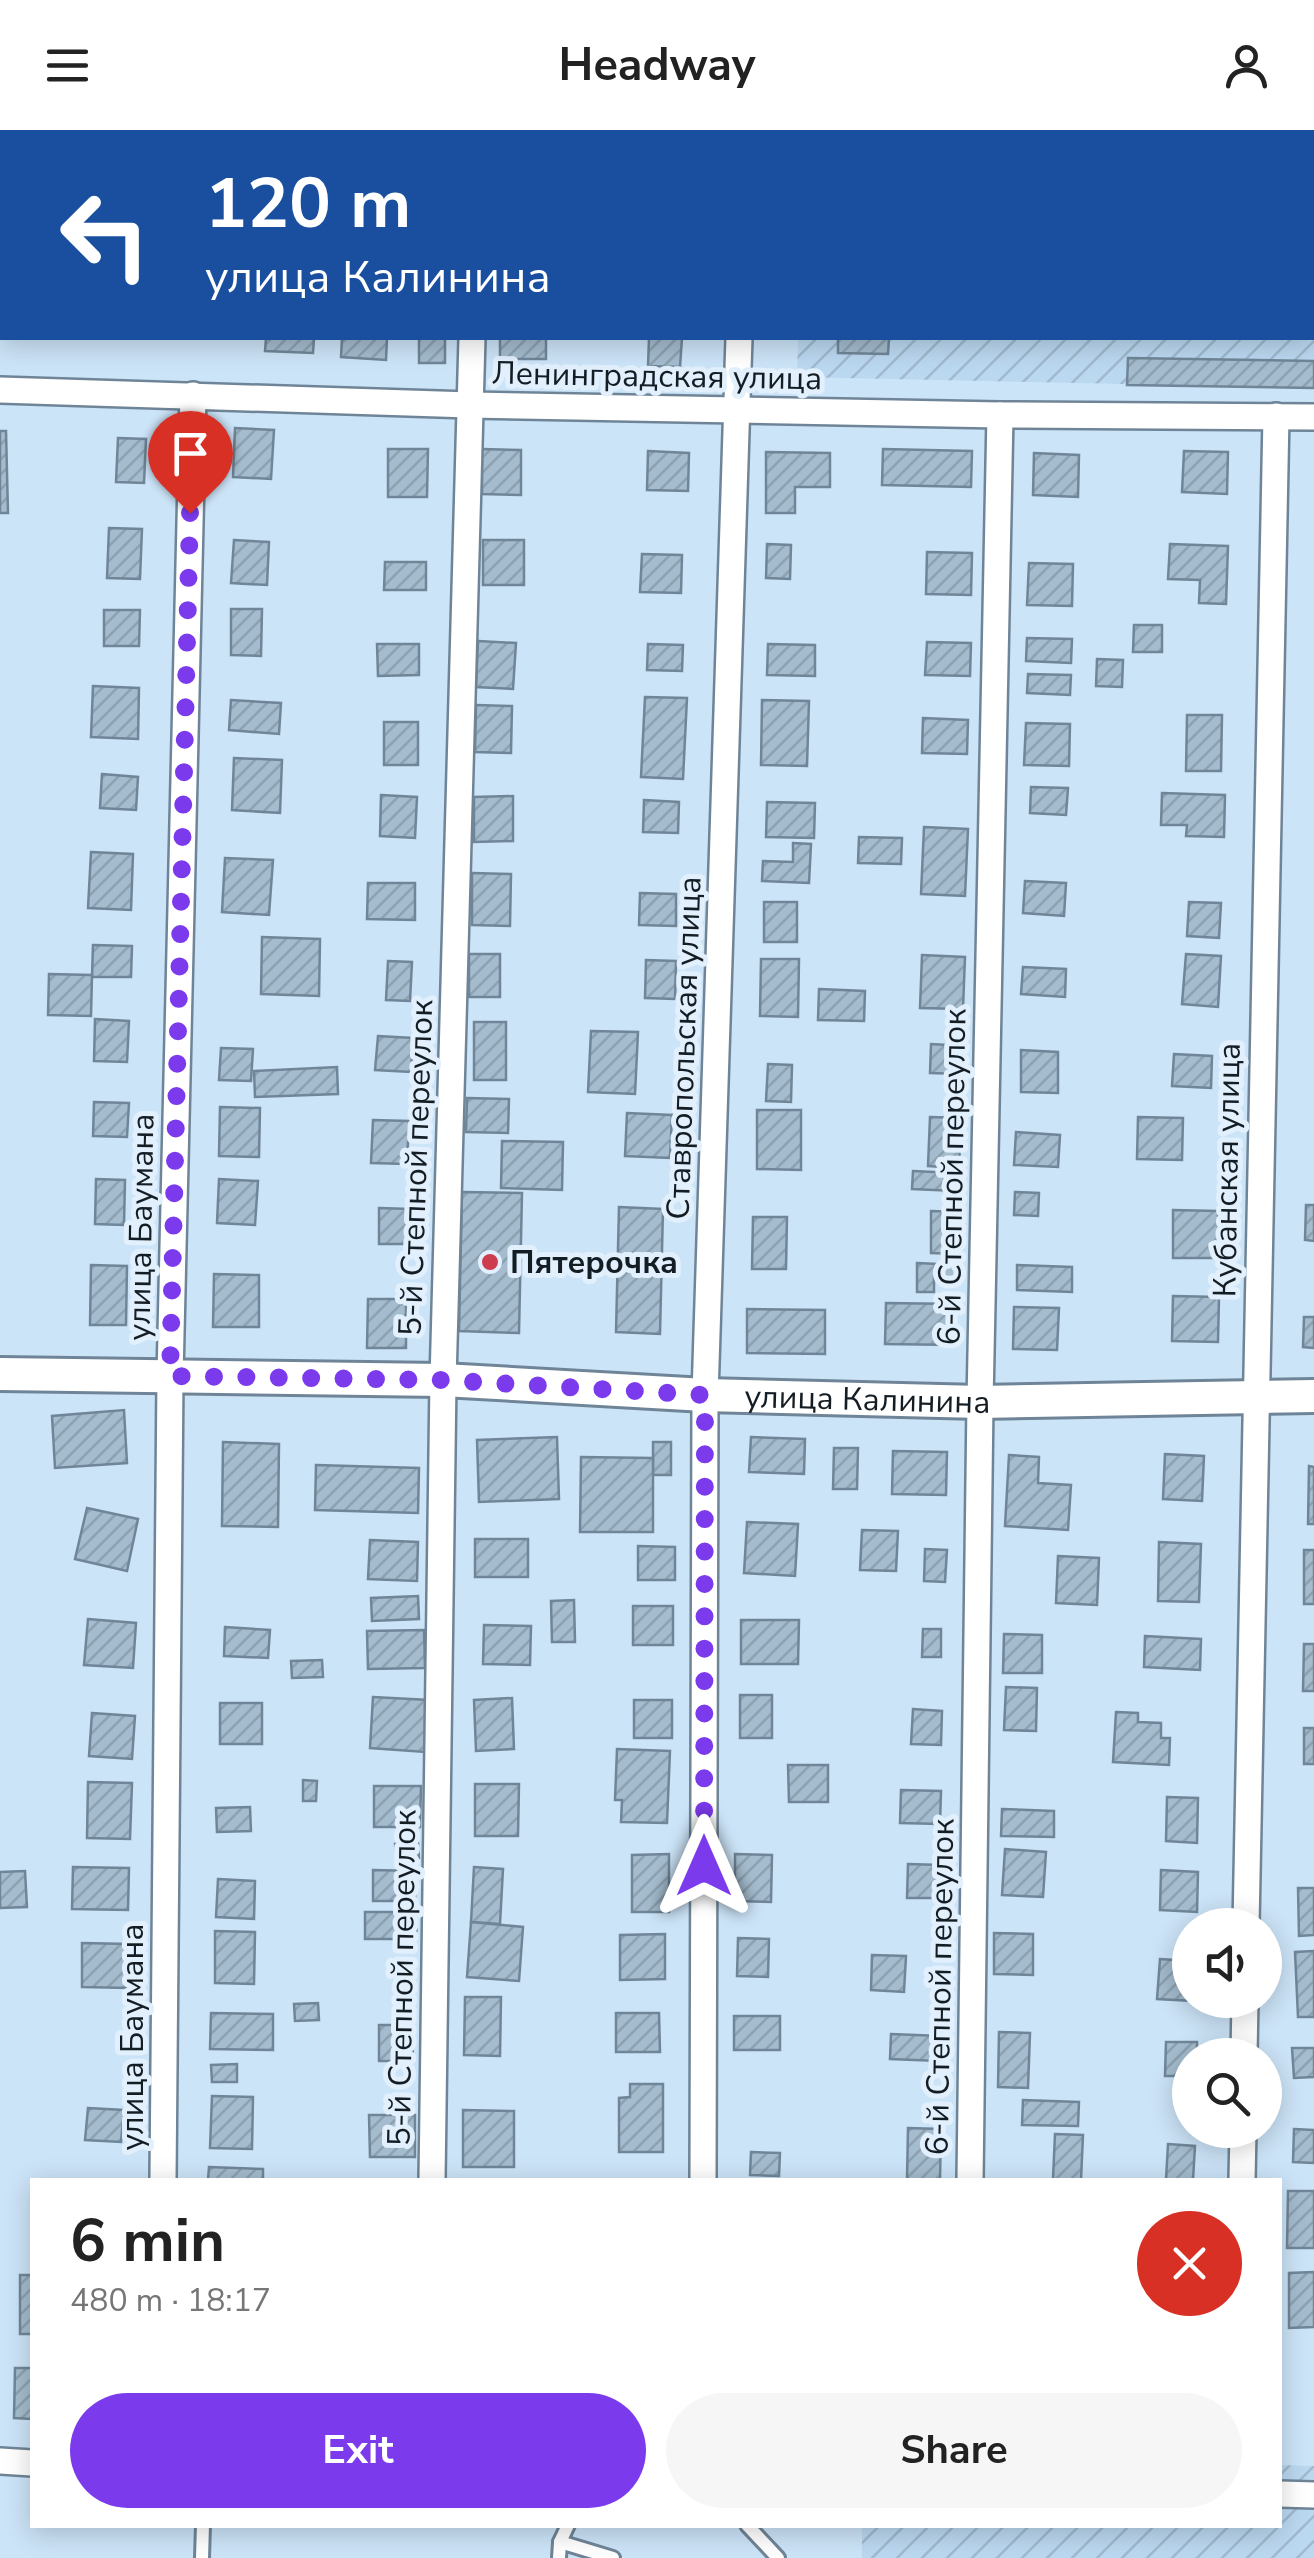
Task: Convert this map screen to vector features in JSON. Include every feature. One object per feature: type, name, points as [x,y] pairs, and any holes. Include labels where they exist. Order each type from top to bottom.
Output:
[{"type":"street","name":"5-й Степной переулок","points":[[432,2178],[442,1380],[472,340]]},
{"type":"street","name":"Ставропольская улица","points":[[703,2178],[705,1395],[740,340]]},
{"type":"street","name":"Ленинградская улица","points":[[0,390],[470,406],[738,408],[1000,416],[1314,416]]},
{"type":"street","name":"улица Баумана","points":[[163,2178],[170,1376],[194,396]]},
{"type":"street","name":"6-й Степной переулок","points":[[970,2178],[980,1402],[1000,416]]},
{"type":"street","name":"Кубанская улица","points":[[1246,1908],[1276,416]]},
{"type":"street","name":"улица Калинина","points":[[0,1374],[442,1380],[705,1395],[980,1402],[1254,1394],[1314,1396]]},
{"type":"street","points":[[1242,2148],[1242,2178]]},
{"type":"street","points":[[0,2461],[30,2463]]},
{"type":"street","points":[[1282,2494],[1314,2495]]},
{"type":"lane","points":[[202,2558],[203,2528]]},
{"type":"lane","points":[[558,2558],[567,2528]]},
{"type":"lane","points":[[750,2528],[778,2558]]},
{"type":"lane","points":[[560,2542],[613,2558]]},
{"type":"shaded area","points":[[798,340],[1314,340],[1314,388],[797,377]]},
{"type":"shaded area","points":[[1282,2465],[1314,2466],[1314,2558],[862,2558],[862,2528],[1282,2528]]},
{"type":"building","points":[[266,340],[314,340],[313,353],[265,351]]},
{"type":"building","points":[[342,340],[387,340],[386,360],[341,357]]},
{"type":"building","points":[[419,340],[445,340],[445,363],[419,363]]},
{"type":"building","points":[[500,340],[546,340],[546,359],[500,359]]},
{"type":"building","points":[[649,340],[682,340],[680,367],[648,366]]},
{"type":"building","points":[[838,340],[889,340],[888,354],[838,353]]},
{"type":"building","points":[[1128,358],[1314,361],[1314,388],[1127,385]]},
{"type":"building","points":[[235,428],[274,430],[271,479],[233,477]]},
{"type":"building","points":[[0,431],[6,431],[8,513],[0,513]]},
{"type":"building","points":[[118,438],[146,439],[144,483],[116,482]]},
{"type":"building","points":[[388,449],[428,449],[427,497],[388,497]]},
{"type":"building","points":[[482,449],[521,450],[521,495],[482,494]]},
{"type":"building","points":[[883,449],[972,451],[971,487],[882,485]]},
{"type":"building","points":[[648,451],[689,453],[688,491],[647,490]]},
{"type":"building","points":[[1184,451],[1228,452],[1227,494],[1182,492]]},
{"type":"building","points":[[766,452],[830,453],[830,487],[795,487],[795,513],[766,513]]},
{"type":"building","points":[[1034,453],[1079,455],[1078,497],[1033,495]]},
{"type":"building","points":[[109,528],[142,529],[140,579],[107,578]]},
{"type":"building","points":[[234,540],[269,542],[267,585],[231,583]]},
{"type":"building","points":[[483,540],[524,540],[524,585],[483,585]]},
{"type":"building","points":[[767,544],[791,545],[790,579],[766,578]]},
{"type":"building","points":[[1170,544],[1228,546],[1226,604],[1199,603],[1200,580],[1168,579]]},
{"type":"building","points":[[927,552],[972,553],[971,595],[926,594]]},
{"type":"building","points":[[642,554],[682,555],[681,593],[640,592]]},
{"type":"building","points":[[385,562],[426,562],[426,590],[384,590]]},
{"type":"building","points":[[1029,563],[1073,564],[1072,606],[1027,605]]},
{"type":"building","points":[[231,609],[262,609],[261,656],[231,655]]},
{"type":"building","points":[[104,610],[140,610],[139,646],[104,646]]},
{"type":"building","points":[[1134,625],[1162,625],[1162,652],[1133,652]]},
{"type":"building","points":[[1027,638],[1072,639],[1071,663],[1026,661]]},
{"type":"building","points":[[478,641],[516,643],[513,689],[476,687]]},
{"type":"building","points":[[927,642],[971,643],[970,676],[925,675]]},
{"type":"building","points":[[377,644],[419,644],[419,675],[378,676]]},
{"type":"building","points":[[648,644],[683,645],[682,671],[647,670]]},
{"type":"building","points":[[768,644],[815,645],[815,676],[767,675]]},
{"type":"building","points":[[1097,659],[1123,660],[1122,687],[1096,686]]},
{"type":"building","points":[[1028,674],[1071,675],[1070,695],[1027,693]]},
{"type":"building","points":[[93,686],[139,688],[138,739],[91,737]]},
{"type":"building","points":[[645,697],[687,698],[683,779],[641,777]]},
{"type":"building","points":[[231,700],[281,703],[279,734],[229,730]]},
{"type":"building","points":[[762,700],[809,701],[807,766],[761,765]]},
{"type":"building","points":[[476,705],[512,706],[511,753],[475,752]]},
{"type":"building","points":[[1187,715],[1222,715],[1221,771],[1186,771]]},
{"type":"building","points":[[923,718],[968,720],[967,754],[922,753]]},
{"type":"building","points":[[384,722],[418,722],[418,765],[384,765]]},
{"type":"building","points":[[1026,723],[1070,724],[1069,766],[1024,765]]},
{"type":"building","points":[[234,758],[282,760],[280,813],[232,810]]},
{"type":"building","points":[[102,774],[138,777],[136,810],[100,808]]},
{"type":"building","points":[[1031,787],[1068,788],[1066,815],[1030,813]]},
{"type":"building","points":[[1162,793],[1225,795],[1224,837],[1186,836],[1187,825],[1161,825]]},
{"type":"building","points":[[381,795],[417,797],[415,838],[380,836]]},
{"type":"building","points":[[513,796],[513,841],[474,842],[474,797]]},
{"type":"building","points":[[644,800],[679,802],[678,833],[643,832]]},
{"type":"building","points":[[767,802],[815,803],[814,838],[766,837]]},
{"type":"building","points":[[924,827],[968,829],[965,896],[921,894]]},
{"type":"building","points":[[859,837],[902,838],[901,864],[858,863]]},
{"type":"building","points":[[793,843],[811,844],[809,883],[762,881],[763,861],[793,862]]},
{"type":"building","points":[[91,852],[133,854],[131,910],[88,908]]},
{"type":"building","points":[[225,858],[273,860],[269,915],[222,912]]},
{"type":"building","points":[[472,873],[511,874],[510,926],[472,925]]},
{"type":"building","points":[[1025,881],[1066,883],[1064,916],[1023,913]]},
{"type":"building","points":[[368,883],[415,883],[415,920],[367,919]]},
{"type":"building","points":[[640,893],[676,894],[676,926],[639,925]]},
{"type":"building","points":[[764,902],[797,902],[797,942],[764,942]]},
{"type":"building","points":[[1189,902],[1221,903],[1219,938],[1187,936]]},
{"type":"building","points":[[262,937],[320,939],[319,996],[261,994]]},
{"type":"building","points":[[93,945],[132,946],[131,977],[92,977]]},
{"type":"building","points":[[469,954],[500,954],[500,997],[469,997]]},
{"type":"building","points":[[1186,954],[1221,956],[1218,1007],[1182,1004]]},
{"type":"building","points":[[922,955],[965,957],[963,1009],[920,1008]]},
{"type":"building","points":[[761,959],[799,959],[798,1017],[760,1016]]},
{"type":"building","points":[[646,960],[676,961],[675,999],[645,998]]},
{"type":"building","points":[[388,961],[412,962],[410,1001],[386,1000]]},
{"type":"building","points":[[1023,967],[1066,969],[1065,997],[1021,994]]},
{"type":"building","points":[[49,974],[92,975],[91,1016],[48,1015]]},
{"type":"building","points":[[819,989],[865,991],[864,1021],[818,1020]]},
{"type":"building","points":[[95,1019],[129,1021],[127,1062],[94,1061]]},
{"type":"building","points":[[474,1022],[506,1022],[506,1080],[474,1080]]},
{"type":"building","points":[[591,1031],[638,1032],[635,1094],[588,1092]]},
{"type":"building","points":[[378,1036],[413,1038],[411,1072],[375,1070]]},
{"type":"building","points":[[931,1044],[964,1046],[962,1074],[930,1073]]},
{"type":"building","points":[[221,1048],[253,1049],[251,1081],[219,1080]]},
{"type":"building","points":[[1021,1050],[1058,1052],[1058,1093],[1021,1092]]},
{"type":"building","points":[[1174,1054],[1212,1056],[1211,1088],[1172,1086]]},
{"type":"building","points":[[768,1064],[792,1065],[791,1102],[766,1101]]},
{"type":"building","points":[[337,1067],[338,1094],[255,1097],[254,1071]]},
{"type":"building","points":[[467,1098],[509,1099],[508,1133],[466,1132]]},
{"type":"building","points":[[94,1102],[129,1103],[127,1137],[93,1136]]},
{"type":"building","points":[[220,1107],[260,1108],[259,1157],[219,1156]]},
{"type":"building","points":[[757,1110],[801,1110],[801,1170],[757,1169]]},
{"type":"building","points":[[627,1113],[672,1115],[670,1158],[625,1156]]},
{"type":"building","points":[[930,1117],[961,1118],[959,1168],[928,1166]]},
{"type":"building","points":[[1138,1117],[1183,1118],[1182,1160],[1137,1159]]},
{"type":"building","points":[[373,1120],[409,1121],[407,1164],[371,1163]]},
{"type":"building","points":[[1016,1132],[1060,1135],[1058,1167],[1014,1165]]},
{"type":"building","points":[[502,1141],[563,1142],[562,1190],[501,1188]]},
{"type":"building","points":[[913,1171],[956,1173],[956,1191],[912,1189]]},
{"type":"building","points":[[96,1179],[125,1180],[124,1225],[95,1224]]},
{"type":"building","points":[[219,1179],[258,1181],[255,1225],[217,1223]]},
{"type":"building","name":"Пятерочка","points":[[462,1192],[522,1193],[519,1333],[459,1331]]},
{"type":"building","points":[[1015,1192],[1039,1193],[1038,1216],[1014,1215]]},
{"type":"building","points":[[1306,1205],[1314,1205],[1314,1241],[1305,1240]]},
{"type":"building","points":[[619,1207],[663,1209],[660,1334],[616,1332]]},
{"type":"building","points":[[379,1208],[410,1209],[410,1244],[379,1244]]},
{"type":"building","points":[[1173,1210],[1218,1211],[1218,1258],[1173,1258]]},
{"type":"building","points":[[931,1211],[959,1212],[958,1254],[931,1253]]},
{"type":"building","points":[[753,1217],[787,1217],[786,1269],[752,1269]]},
{"type":"building","points":[[917,1263],[960,1265],[960,1278],[934,1277],[934,1292],[917,1292]]},
{"type":"building","points":[[91,1265],[127,1266],[126,1325],[90,1325]]},
{"type":"building","points":[[1017,1265],[1072,1267],[1072,1292],[1017,1290]]},
{"type":"building","points":[[214,1274],[259,1275],[259,1327],[213,1327]]},
{"type":"building","points":[[1173,1296],[1219,1297],[1218,1342],[1172,1341]]},
{"type":"building","points":[[368,1299],[406,1299],[406,1348],[367,1348]]},
{"type":"building","points":[[886,1303],[956,1304],[955,1345],[885,1344]]},
{"type":"building","points":[[1014,1307],[1059,1308],[1057,1350],[1013,1349]]},
{"type":"building","points":[[747,1309],[825,1310],[825,1354],[747,1353]]},
{"type":"building","points":[[1304,1317],[1314,1317],[1314,1348],[1303,1347]]},
{"type":"building","points":[[124,1410],[127,1463],[55,1468],[52,1416]]},
{"type":"building","points":[[557,1437],[559,1499],[479,1502],[477,1440]]},
{"type":"building","points":[[751,1437],[805,1439],[804,1474],[749,1472]]},
{"type":"building","points":[[223,1442],[279,1444],[278,1527],[222,1526]]},
{"type":"building","points":[[653,1442],[671,1442],[671,1475],[653,1475]]},
{"type":"building","points":[[834,1448],[858,1448],[857,1489],[833,1489]]},
{"type":"building","points":[[893,1451],[947,1452],[946,1495],[892,1494]]},
{"type":"building","points":[[1165,1454],[1204,1456],[1202,1501],[1163,1499]]},
{"type":"building","points":[[1009,1455],[1039,1457],[1038,1483],[1071,1485],[1068,1530],[1005,1526]]},
{"type":"building","points":[[581,1457],[653,1458],[653,1532],[580,1532]]},
{"type":"building","points":[[316,1465],[419,1468],[418,1513],[315,1510]]},
{"type":"building","points":[[1309,1466],[1314,1467],[1314,1524],[1308,1524]]},
{"type":"building","points":[[87,1508],[138,1519],[127,1571],[75,1559]]},
{"type":"building","points":[[747,1522],[798,1524],[795,1576],[744,1573]]},
{"type":"building","points":[[862,1530],[898,1531],[896,1571],[860,1570]]},
{"type":"building","points":[[475,1539],[528,1539],[528,1577],[475,1577]]},
{"type":"building","points":[[370,1540],[418,1542],[417,1581],[368,1579]]},
{"type":"building","points":[[1159,1542],[1201,1544],[1199,1602],[1158,1601]]},
{"type":"building","points":[[638,1546],[675,1547],[675,1580],[638,1580]]},
{"type":"building","points":[[925,1549],[947,1550],[945,1582],[924,1581]]},
{"type":"building","points":[[1304,1550],[1314,1550],[1314,1604],[1304,1604]]},
{"type":"building","points":[[1058,1556],[1099,1558],[1097,1605],[1056,1603]]},
{"type":"building","points":[[418,1596],[419,1619],[372,1621],[371,1598]]},
{"type":"building","points":[[574,1600],[575,1642],[552,1642],[551,1601]]},
{"type":"building","points":[[633,1606],[673,1606],[673,1645],[633,1645]]},
{"type":"building","points":[[88,1619],[136,1623],[133,1668],[84,1665]]},
{"type":"building","points":[[741,1620],[799,1620],[798,1664],[741,1664]]},
{"type":"building","points":[[484,1625],[531,1626],[530,1665],[483,1664]]},
{"type":"building","points":[[225,1627],[270,1630],[268,1658],[224,1656]]},
{"type":"building","points":[[923,1629],[941,1629],[941,1657],[922,1657]]},
{"type":"building","points":[[424,1630],[425,1668],[368,1669],[367,1631]]},
{"type":"building","points":[[1004,1634],[1042,1635],[1042,1673],[1003,1673]]},
{"type":"building","points":[[1145,1636],[1201,1639],[1200,1670],[1144,1667]]},
{"type":"building","points":[[1304,1644],[1314,1644],[1314,1691],[1303,1691]]},
{"type":"building","points":[[322,1660],[323,1677],[292,1678],[291,1661]]},
{"type":"building","points":[[1006,1687],[1037,1688],[1036,1731],[1004,1730]]},
{"type":"building","points":[[740,1695],[772,1695],[772,1738],[740,1738]]},
{"type":"building","points":[[373,1697],[429,1700],[425,1752],[370,1748]]},
{"type":"building","points":[[512,1698],[514,1749],[476,1751],[474,1700]]},
{"type":"building","points":[[634,1700],[672,1700],[672,1738],[634,1738]]},
{"type":"building","points":[[220,1703],[262,1703],[262,1744],[220,1744]]},
{"type":"building","points":[[913,1709],[942,1711],[941,1745],[911,1744]]},
{"type":"building","points":[[1116,1712],[1138,1713],[1138,1722],[1161,1723],[1161,1738],[1170,1738],[1169,1765],[1113,1762]]},
{"type":"building","points":[[92,1713],[135,1716],[132,1759],[89,1756]]},
{"type":"building","points":[[1304,1728],[1314,1728],[1314,1764],[1304,1764]]},
{"type":"building","points":[[617,1749],[670,1751],[667,1823],[621,1822],[622,1800],[615,1800]]},
{"type":"building","points":[[788,1765],[828,1765],[828,1802],[789,1802]]},
{"type":"building","points":[[303,1780],[317,1781],[316,1801],[303,1801]]},
{"type":"building","points":[[88,1782],[132,1783],[130,1839],[87,1838]]},
{"type":"building","points":[[475,1784],[519,1784],[518,1836],[475,1836]]},
{"type":"building","points":[[374,1786],[421,1786],[420,1827],[374,1827]]},
{"type":"building","points":[[901,1790],[941,1791],[940,1824],[900,1823]]},
{"type":"building","points":[[1167,1797],[1198,1798],[1197,1843],[1166,1841]]},
{"type":"building","points":[[250,1807],[251,1831],[217,1832],[216,1808]]},
{"type":"building","points":[[1002,1809],[1054,1811],[1054,1837],[1001,1836]]},
{"type":"building","points":[[418,1843],[419,1858],[396,1859],[395,1844]]},
{"type":"building","points":[[1005,1849],[1046,1852],[1043,1897],[1002,1895]]},
{"type":"building","points":[[669,1854],[669,1912],[632,1912],[632,1855]]},
{"type":"building","points":[[735,1854],[772,1855],[771,1902],[735,1901]]},
{"type":"building","points":[[908,1864],[941,1865],[940,1898],[907,1898]]},
{"type":"building","points":[[73,1867],[129,1868],[128,1910],[72,1909]]},
{"type":"building","points":[[474,1867],[503,1869],[500,1924],[471,1922]]},
{"type":"building","points":[[373,1870],[416,1871],[415,1901],[373,1901]]},
{"type":"building","points":[[1161,1870],[1198,1872],[1197,1908],[1160,1910]]},
{"type":"building","points":[[25,1871],[27,1907],[0,1908],[0,1872]]},
{"type":"building","points":[[218,1879],[255,1881],[254,1919],[216,1917]]},
{"type":"building","points":[[1298,1888],[1314,1888],[1314,1935],[1299,1936]]},
{"type":"building","points":[[365,1912],[417,1912],[416,1939],[365,1939]]},
{"type":"building","points":[[471,1922],[523,1927],[519,1981],[467,1977]]},
{"type":"building","points":[[215,1931],[255,1932],[254,1984],[215,1983]]},
{"type":"building","points":[[994,1933],[1033,1934],[1033,1975],[994,1974]]},
{"type":"building","points":[[665,1934],[665,1979],[620,1980],[620,1935]]},
{"type":"building","points":[[738,1938],[769,1939],[768,1977],[737,1976]]},
{"type":"building","points":[[82,1943],[129,1944],[129,1988],[82,1987]]},
{"type":"building","points":[[1314,1951],[1314,2017],[1298,2017],[1295,1952]]},
{"type":"building","points":[[872,1955],[906,1956],[904,1992],[871,1990]]},
{"type":"building","points":[[1160,1959],[1172,1960],[1172,2000],[1157,1999]]},
{"type":"building","points":[[465,1997],[501,1997],[500,2056],[464,2055]]},
{"type":"building","points":[[318,2003],[319,2020],[295,2021],[294,2004]]},
{"type":"building","points":[[211,2013],[273,2014],[273,2050],[210,2049]]},
{"type":"building","points":[[616,2013],[659,2013],[660,2052],[616,2052]]},
{"type":"building","points":[[734,2016],[780,2016],[780,2050],[734,2050]]},
{"type":"building","points":[[379,2025],[412,2025],[413,2061],[379,2061]]},
{"type":"building","points":[[999,2032],[1030,2033],[1028,2088],[998,2087]]},
{"type":"building","points":[[891,2034],[940,2036],[939,2061],[890,2059]]},
{"type":"building","points":[[1166,2042],[1172,2042],[1172,2076],[1165,2076]]},
{"type":"building","points":[[1292,2048],[1314,2048],[1314,2077],[1294,2078]]},
{"type":"building","points":[[237,2064],[237,2082],[212,2082],[211,2065]]},
{"type":"building","points":[[630,2084],[663,2084],[663,2152],[619,2152],[619,2098],[630,2097]]},
{"type":"building","points":[[212,2096],[253,2097],[252,2149],[210,2148]]},
{"type":"building","points":[[1023,2100],[1079,2102],[1078,2126],[1022,2125]]},
{"type":"building","points":[[88,2108],[124,2110],[121,2142],[85,2140]]},
{"type":"building","points":[[463,2110],[514,2111],[514,2167],[463,2167]]},
{"type":"building","points":[[369,2115],[415,2115],[415,2157],[370,2157]]},
{"type":"building","points":[[908,2128],[941,2129],[940,2178],[907,2178]]},
{"type":"building","points":[[1294,2129],[1314,2130],[1314,2163],[1293,2162]]},
{"type":"building","points":[[1055,2134],[1083,2135],[1081,2178],[1053,2178]]},
{"type":"building","points":[[1168,2144],[1172,2148],[1195,2148],[1193,2178],[1166,2178]]},
{"type":"building","points":[[751,2152],[780,2153],[779,2176],[750,2175]]},
{"type":"building","points":[[209,2167],[263,2169],[263,2178],[208,2178]]},
{"type":"building","points":[[1288,2191],[1314,2191],[1314,2248],[1287,2248]]},
{"type":"building","points":[[1314,2272],[1314,2327],[1289,2328],[1289,2273]]},
{"type":"building","points":[[20,2275],[30,2275],[30,2334],[20,2334]]},
{"type":"building","points":[[15,2368],[30,2368],[30,2419],[14,2418]]},
{"type":"place","name":"Пятерочка","points":[[490,1262]]},
{"type":"route","points":[[190,513],[170,1376],[442,1380],[705,1395],[704,1866]]}]
